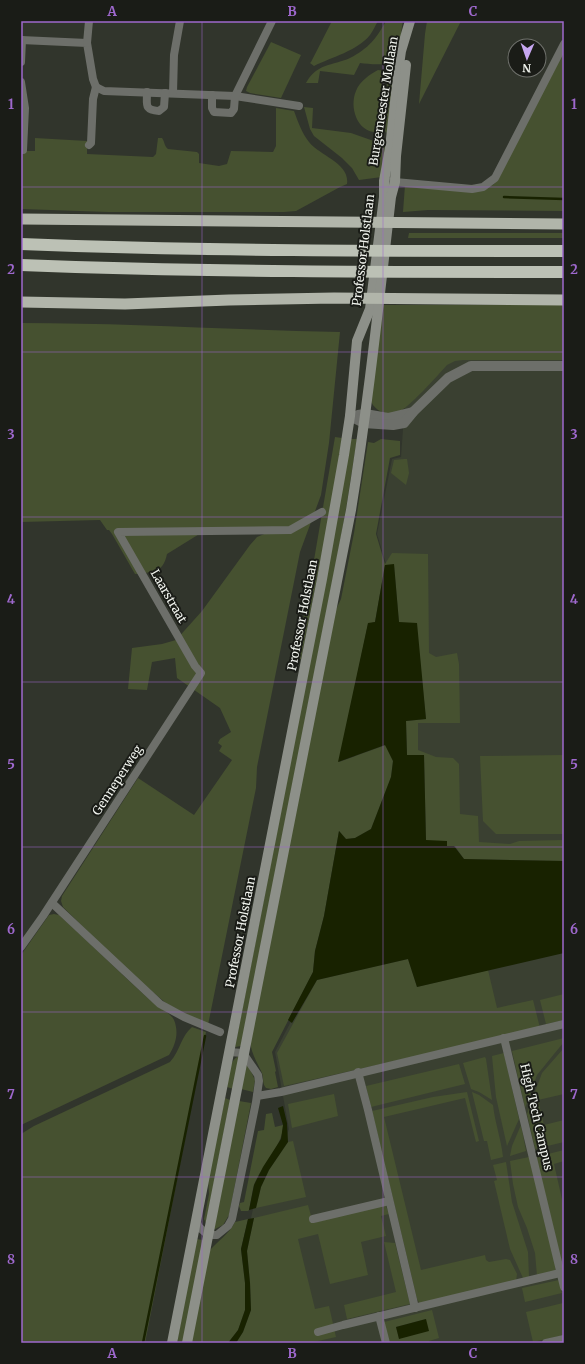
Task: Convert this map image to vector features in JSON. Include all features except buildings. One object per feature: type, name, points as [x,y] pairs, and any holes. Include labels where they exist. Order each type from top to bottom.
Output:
[{"type":"highway","points":[[21,219],[564,224]]},
{"type":"highway","points":[[21,244],[406,251],[564,251]]},
{"type":"highway","points":[[21,265],[87,268],[404,272],[564,272]]},
{"type":"highway","points":[[21,302],[125,304],[334,298],[564,300]]},
{"type":"main road","name":"Burgemeester Mollaan","points":[[384,181],[390,148],[401,51],[409,23]]},
{"type":"main road","name":"Burgemeester Mollaan","points":[[394,182],[409,23]]},
{"type":"main road","name":"Professor Holstlaan","points":[[172,1343],[322,579],[350,416],[357,341],[370,309],[384,197],[384,181]]},
{"type":"main road","name":"Professor Holstlaan","points":[[187,1343],[351,510],[365,419],[394,182]]},
{"type":"street","points":[[89,21],[87,43],[96,88],[93,99],[91,143],[89,145]]},
{"type":"street","points":[[147,92],[147,106],[150,111],[159,111],[164,107],[169,93],[180,21]]},
{"type":"street","points":[[212,95],[212,108],[214,112],[231,113],[234,109],[235,96],[272,21]]},
{"type":"street","points":[[21,62],[21,40],[87,43]]},
{"type":"street","points":[[384,181],[472,189],[483,187],[495,178],[564,44]]},
{"type":"street","points":[[21,82],[25,108],[23,150]]},
{"type":"street","points":[[96,88],[104,91],[235,96],[299,106]]},
{"type":"street","points":[[350,416],[365,419],[380,425],[398,425],[404,423],[413,412],[448,378],[471,366],[564,366]]},
{"type":"street","name":"Laarstraat","points":[[199,671],[118,532],[290,530],[322,512]]},
{"type":"street","name":"Genneperweg","points":[[21,947],[52,903],[201,673],[199,671]]},
{"type":"street","points":[[52,903],[160,1004],[184,1017],[220,1032]]},
{"type":"street","points":[[257,1096],[280,1092],[358,1072],[564,1024]]},
{"type":"street","name":"High Tech Campus","points":[[504,1038],[562,1272],[564,1287]]},
{"type":"street","points":[[196,1221],[199,1227],[208,1235],[217,1235],[228,1226],[232,1219],[257,1096],[258,1075],[243,1053],[229,1052]]},
{"type":"street","points":[[358,1072],[415,1308]]},
{"type":"street","points":[[313,1219],[389,1201]]},
{"type":"street","points":[[318,1332],[562,1272]]},
{"type":"street","points":[[379,1316],[386,1343]]},
{"type":"street","points":[[546,1343],[564,1339]]},
{"type":"shaded area","points":[[332,21],[378,21],[365,41],[344,53],[314,66],[310,63]]},
{"type":"shaded area","points":[[386,21],[403,21],[399,53],[395,59],[386,64],[360,63],[354,75],[320,71],[318,83],[306,83],[320,68],[343,61],[362,51],[379,33]]},
{"type":"shaded area","points":[[427,21],[461,21],[419,104],[425,34]]},
{"type":"shaded area","points":[[271,42],[301,55],[281,98],[246,91]]},
{"type":"shaded area","points":[[564,51],[564,211],[428,210],[403,212],[405,185],[484,190],[494,184]]},
{"type":"shaded area","points":[[378,70],[384,71],[376,132],[369,131],[359,123],[354,111],[354,97],[357,88],[362,81]]},
{"type":"shaded area","points":[[392,73],[396,78],[390,129],[386,133],[383,127],[388,78]]},
{"type":"shaded area","points":[[304,107],[313,108],[312,128],[351,133],[385,145],[387,152],[382,177],[359,180],[352,168],[342,158],[314,136],[310,129]]},
{"type":"shaded area","points":[[276,108],[294,111],[302,131],[309,142],[339,165],[347,177],[347,184],[296,211],[284,212],[108,212],[21,209],[21,151],[35,151],[35,138],[87,141],[87,154],[153,157],[156,154],[158,138],[162,138],[168,149],[197,152],[199,154],[199,163],[219,166],[227,164],[231,151],[273,152],[276,146]]},
{"type":"shaded area","points":[[409,233],[564,233],[564,238],[408,238]]},
{"type":"shaded area","points":[[381,305],[564,305],[564,360],[455,361],[447,365],[403,410],[394,413],[381,412],[374,407],[370,399]]},
{"type":"shaded area","points":[[21,323],[101,324],[340,332],[329,443],[321,495],[300,552],[257,767],[256,788],[208,1025],[167,1004],[129,972],[63,907],[61,901],[62,896],[138,778],[194,815],[232,760],[219,751],[222,746],[218,743],[220,739],[231,732],[220,708],[177,678],[175,658],[152,662],[147,690],[128,689],[132,648],[162,644],[176,640],[202,611],[257,537],[279,528],[209,528],[167,554],[160,569],[152,572],[135,574],[112,534],[100,520],[21,522]]},
{"type":"shaded area","points":[[410,332],[564,333],[564,1343],[233,1343],[244,1250],[258,1186],[285,1141],[289,1129],[275,1052],[320,966],[387,567],[377,534],[392,459],[401,457]]},
{"type":"shaded area","points":[[335,437],[342,438],[334,493],[301,659],[295,659],[307,601]]},
{"type":"shaded area","points":[[351,439],[357,439],[337,558],[241,1046],[235,1047],[323,595]]},
{"type":"shaded area","points":[[381,439],[400,441],[400,455],[390,458],[376,534],[385,564],[392,553],[428,554],[429,653],[436,657],[457,653],[459,664],[460,723],[418,723],[418,750],[436,757],[453,758],[459,764],[460,814],[478,816],[479,842],[510,844],[519,841],[564,840],[564,861],[464,859],[455,846],[447,846],[447,841],[426,841],[424,756],[407,755],[406,721],[426,719],[416,623],[399,623],[394,565],[385,565],[375,622],[368,624],[339,762],[386,745],[393,761],[391,777],[371,829],[355,838],[346,839],[339,831],[324,916],[315,951],[313,972],[272,1052],[278,1087],[271,1089],[266,1088],[264,1084],[262,1073],[253,1053],[250,1041],[333,616],[341,599],[354,533],[368,442],[374,443]]},
{"type":"shaded area","points":[[407,459],[409,473],[406,485],[391,473],[394,460]]},
{"type":"shaded area","points":[[394,564],[399,622],[417,623],[426,719],[406,721],[407,755],[424,755],[426,840],[447,841],[447,846],[454,846],[464,859],[564,861],[564,953],[417,987],[408,959],[317,980],[292,1023],[288,1020],[313,972],[315,951],[324,916],[339,831],[346,839],[355,838],[371,829],[391,777],[393,761],[385,745],[338,762],[368,623],[375,622],[385,565]]},
{"type":"shaded area","points":[[564,755],[564,834],[496,834],[483,821],[480,756]]},
{"type":"shaded area","points":[[49,915],[59,915],[151,1001],[172,1017],[176,1024],[176,1038],[169,1055],[21,1125],[21,955]]},
{"type":"shaded area","points":[[408,959],[417,987],[488,970],[497,1008],[533,1000],[540,1028],[284,1086],[277,1053],[317,980]]},
{"type":"shaded area","points":[[564,994],[564,1020],[546,1024],[540,1000]]},
{"type":"shaded area","points":[[192,1027],[206,1032],[145,1343],[21,1343],[21,1134],[34,1126],[170,1062],[185,1035]]},
{"type":"shaded area","points":[[564,1038],[564,1042],[537,1075],[525,1108],[512,1051]]},
{"type":"shaded area","points":[[564,1048],[564,1094],[538,1100],[544,1125],[564,1120],[564,1142],[535,1149],[527,1114],[542,1073]]},
{"type":"shaded area","points":[[504,1053],[519,1119],[507,1146],[496,1097],[492,1056]]},
{"type":"shaded area","points":[[239,1056],[233,1089],[227,1087],[229,1074],[231,1065],[235,1058]]},
{"type":"shaded area","points":[[485,1057],[492,1100],[471,1089],[463,1063]]},
{"type":"shaded area","points":[[247,1063],[255,1080],[253,1092],[241,1089]]},
{"type":"shaded area","points":[[459,1064],[465,1084],[371,1107],[366,1086]]},
{"type":"shaded area","points":[[467,1092],[479,1141],[476,1142],[465,1098],[384,1117],[421,1270],[485,1255],[486,1260],[489,1262],[506,1259],[510,1260],[517,1274],[516,1281],[420,1304],[417,1299],[372,1111],[433,1097]]},
{"type":"shaded area","points":[[472,1092],[493,1105],[503,1157],[491,1160],[487,1141],[484,1141]]},
{"type":"shaded area","points":[[334,1094],[338,1116],[292,1128],[288,1104]]},
{"type":"shaded area","points":[[225,1098],[230,1100],[206,1223],[204,1219],[209,1194],[208,1180]]},
{"type":"shaded area","points":[[239,1101],[251,1103],[229,1215],[223,1225],[214,1229]]},
{"type":"shaded area","points":[[283,1106],[287,1123],[288,1142],[269,1170],[261,1187],[256,1208],[249,1210],[254,1185],[263,1167],[281,1139],[283,1125],[278,1108]]},
{"type":"shaded area","points":[[272,1113],[275,1127],[283,1125],[280,1140],[257,1178],[254,1185],[249,1210],[241,1211],[239,1206],[240,1203],[244,1202],[258,1131],[264,1130],[266,1114]]},
{"type":"shaded area","points":[[521,1125],[526,1151],[510,1156],[512,1146]]},
{"type":"shaded area","points":[[293,1141],[306,1197],[256,1208],[261,1187],[269,1170],[288,1142]]},
{"type":"shaded area","points":[[564,1150],[564,1161],[554,1164],[564,1208],[563,1268],[536,1157]]},
{"type":"shaded area","points":[[529,1157],[556,1266],[555,1272],[537,1276],[535,1253],[518,1207],[510,1161]]},
{"type":"shaded area","points":[[506,1162],[512,1202],[528,1252],[529,1277],[523,1278],[510,1249],[494,1181],[497,1180],[493,1165]]},
{"type":"shaded area","points":[[308,1205],[313,1223],[381,1205],[386,1206],[389,1214],[381,1216],[386,1236],[361,1242],[368,1275],[330,1284],[318,1234],[298,1239],[315,1309],[329,1306],[336,1337],[309,1343],[236,1343],[243,1332],[251,1310],[247,1251],[254,1218]]},
{"type":"shaded area","points":[[254,1218],[247,1251],[251,1310],[243,1332],[236,1343],[228,1343],[238,1330],[245,1310],[245,1283],[241,1249],[248,1219]]},
{"type":"shaded area","points":[[248,1219],[241,1249],[245,1283],[245,1310],[238,1330],[228,1343],[191,1343],[209,1251],[227,1234],[235,1222]]},
{"type":"shaded area","points":[[196,1239],[203,1240],[183,1343],[177,1343]]},
{"type":"shaded area","points":[[384,1242],[395,1243],[410,1304],[347,1319],[344,1305],[396,1292]]},
{"type":"shaded area","points":[[559,1280],[562,1293],[525,1302],[522,1288]]},
{"type":"shaded area","points":[[563,1303],[564,1335],[533,1342],[526,1312]]},
{"type":"shaded area","points":[[432,1310],[439,1338],[429,1341],[429,1343],[390,1343],[384,1322]],"holes":[[[426,1319],[399,1339],[396,1327]]]},
{"type":"shaded area","points":[[426,1319],[429,1331],[399,1339],[396,1327]]},
{"type":"waterway","points":[[504,197],[564,199]]},
{"type":"waterway","points":[[143,1343],[205,1036]]}]
